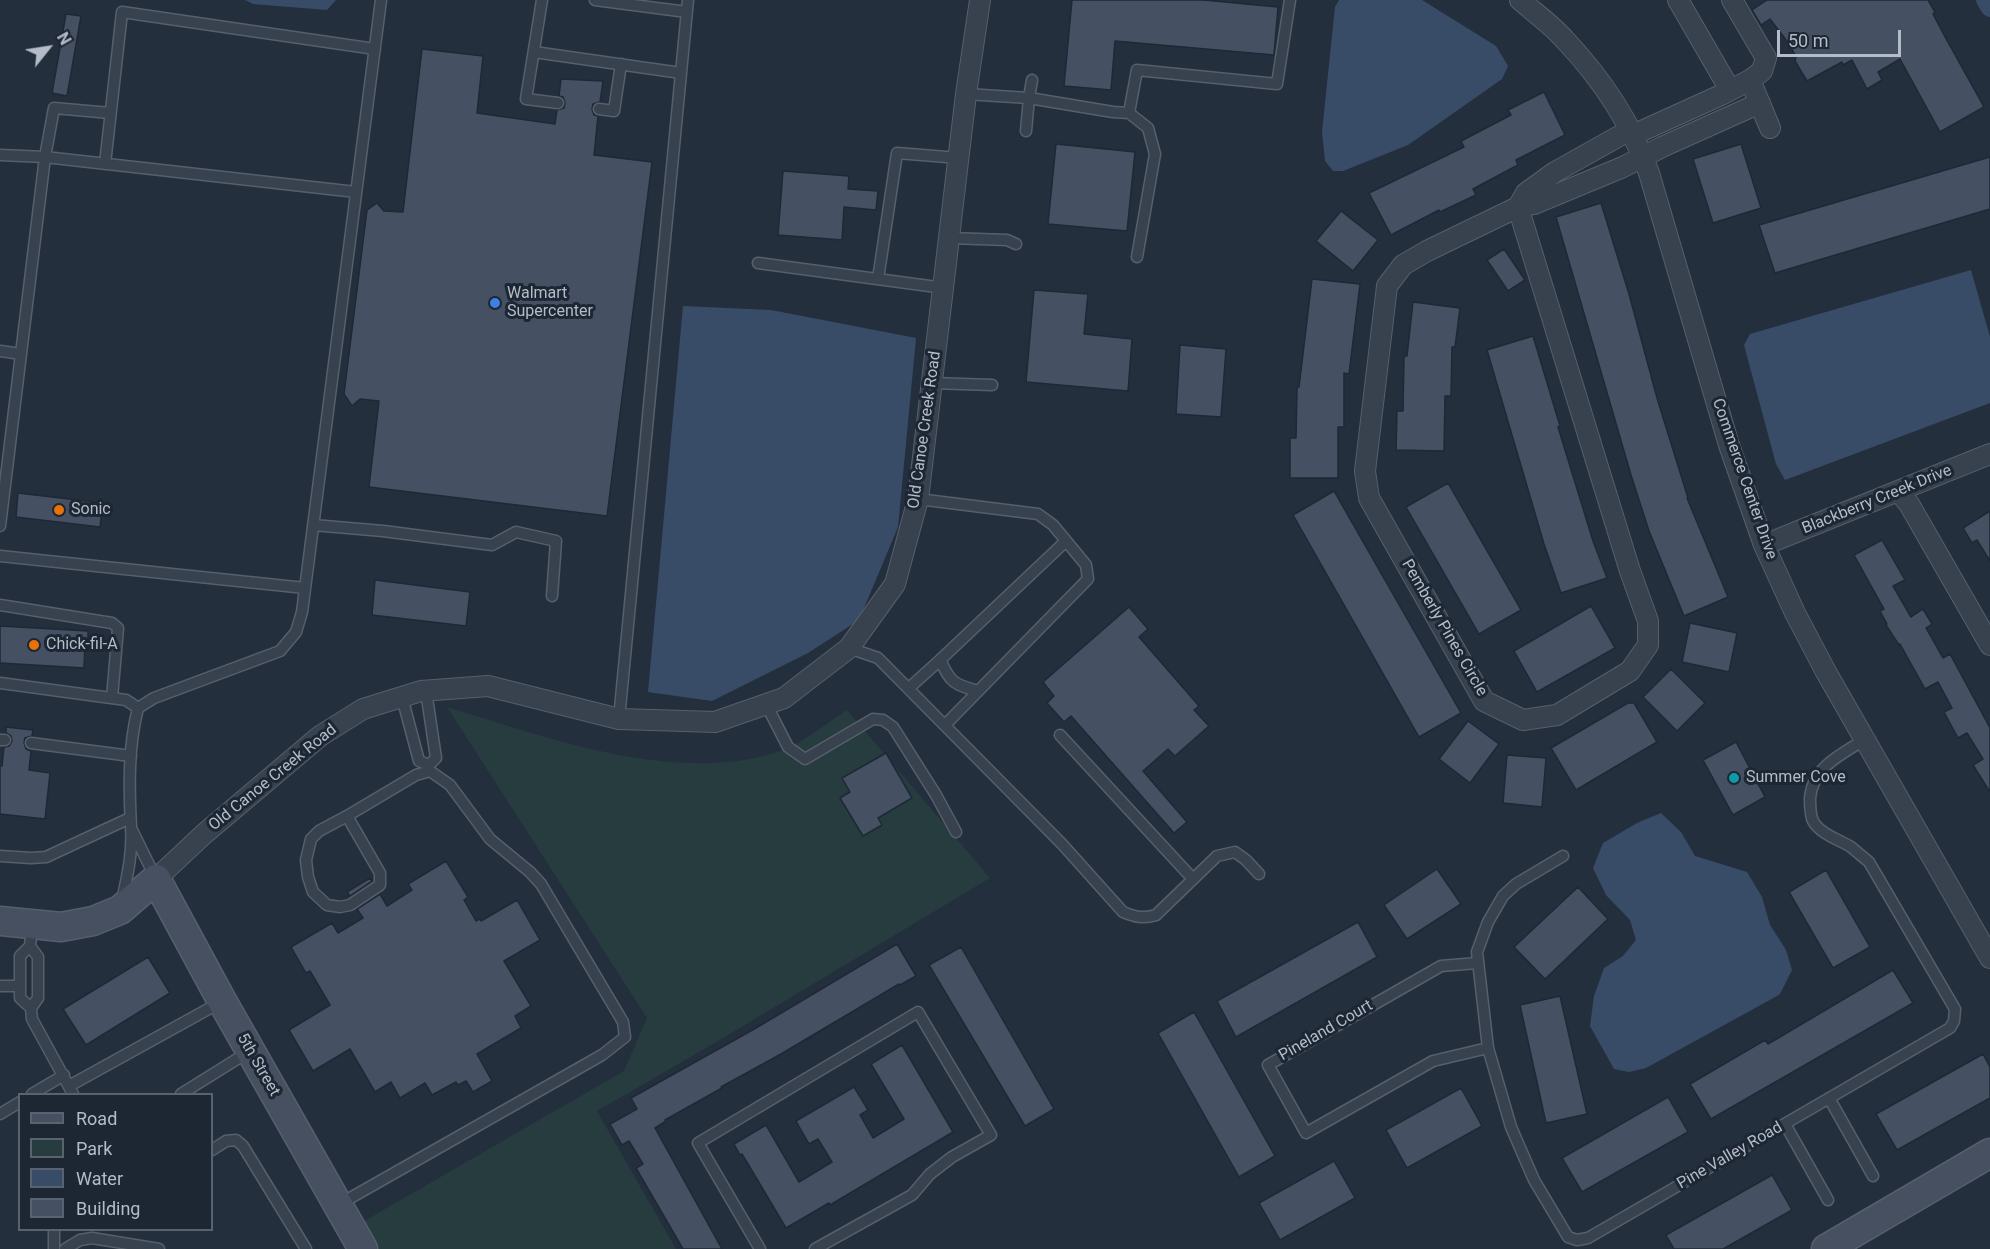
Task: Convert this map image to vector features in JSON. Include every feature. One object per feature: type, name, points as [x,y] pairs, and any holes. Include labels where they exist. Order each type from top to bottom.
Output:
[{"type":"street","name":"Old Canoe Creek Road","points":[[0,921],[31,935],[93,921],[120,909],[320,736],[363,708],[426,691],[488,686],[619,719],[715,722],[784,698],[849,648],[895,584],[918,499],[966,94],[980,0]]},
{"type":"street","name":"Commerce Center Drive","points":[[1520,0],[1564,39],[1613,100],[1644,157],[1729,446],[1764,545],[1795,613],[1864,740],[1990,958]]},
{"type":"street","points":[[1678,0],[1730,90]]},
{"type":"street","points":[[1732,0],[1766,58],[1762,72],[1749,80],[1770,128]]},
{"type":"street","name":"Pemberly Pines Circle","points":[[1749,80],[1631,132],[1555,171],[1526,193],[1518,207],[1630,571],[1648,621],[1648,645],[1630,671],[1557,715],[1523,720],[1484,700],[1369,498],[1365,471],[1388,286],[1403,265],[1419,255],[1518,207],[1534,204],[1644,157],[1760,103]]},
{"type":"street","name":"Blackberry Creek Drive","points":[[1764,545],[1990,454]]},
{"type":"street","points":[[1899,492],[1909,504],[1990,645]]},
{"type":"street","name":"5th Street","points":[[156,879],[222,1001],[363,1249]]},
{"type":"street","points":[[1826,1249],[1990,1153]]},
{"type":"lane","points":[[120,909],[129,868],[132,733],[138,708],[154,698],[280,651],[296,632],[302,612],[381,0]]},
{"type":"lane","points":[[542,0],[526,99],[558,103]]},
{"type":"lane","points":[[595,0],[688,6],[619,719]]},
{"type":"lane","points":[[1129,113],[1137,70],[1277,84],[1290,0]]},
{"type":"lane","points":[[105,164],[122,12],[375,49]]},
{"type":"lane","points":[[534,52],[681,73]]},
{"type":"lane","points":[[599,109],[614,111],[621,64]]},
{"type":"lane","points":[[1026,131],[1032,80]]},
{"type":"lane","points":[[966,94],[1029,98],[1129,113],[1148,128],[1155,154],[1137,257]]},
{"type":"lane","points":[[0,526],[45,157],[54,108],[110,112]]},
{"type":"lane","points":[[878,279],[897,153],[959,158]]},
{"type":"lane","points":[[0,155],[45,157],[356,192]]},
{"type":"lane","points":[[949,238],[1007,240],[1016,244]]},
{"type":"lane","points":[[758,263],[944,288]]},
{"type":"lane","points":[[0,351],[21,354]]},
{"type":"lane","points":[[932,383],[992,385]]},
{"type":"lane","points":[[918,499],[1038,514],[1053,525],[1086,565],[1088,579],[945,725]]},
{"type":"lane","points":[[313,525],[383,531],[492,545],[516,532],[556,541],[552,596]]},
{"type":"lane","points":[[909,688],[1066,540]]},
{"type":"lane","points":[[0,556],[305,588]]},
{"type":"lane","points":[[0,605],[112,623],[118,628],[112,698]]},
{"type":"lane","points":[[849,648],[878,658],[1062,844],[1123,912],[1135,917],[1147,918],[1156,915],[1217,856],[1235,852],[1259,874]]},
{"type":"lane","points":[[940,660],[947,675],[956,685],[978,691]]},
{"type":"lane","points":[[0,683],[126,700],[138,708]]},
{"type":"lane","points":[[347,816],[380,873],[380,885],[350,905],[340,907],[327,905],[313,892],[306,860],[310,838],[319,831],[429,768],[436,758],[426,691]]},
{"type":"lane","points":[[338,1206],[602,1054],[625,1036],[623,1022],[541,884],[490,839],[450,785],[419,761],[402,697]]},
{"type":"lane","points":[[766,704],[788,747],[805,759],[873,719],[883,720],[893,727],[904,742],[956,832]]},
{"type":"lane","points":[[1060,735],[1193,879]]},
{"type":"lane","name":"Pine Valley Road","points":[[1563,856],[1516,884],[1503,896],[1488,922],[1477,952],[1488,1048],[1512,1127],[1534,1180],[1568,1237],[1577,1240],[1588,1238],[1950,1028],[1954,1021],[1955,1009],[1869,862],[1813,821],[1810,806],[1811,787],[1819,772],[1833,758],[1864,740]]},
{"type":"lane","points":[[31,743],[131,756]]},
{"type":"lane","points":[[131,823],[156,879]]},
{"type":"lane","points":[[0,856],[46,857],[131,823]]},
{"type":"lane","points":[[31,935],[39,957],[38,998],[31,1008],[32,1019],[71,1090],[222,1001]]},
{"type":"lane","points":[[31,935],[20,957],[19,986],[20,998],[31,1008]]},
{"type":"lane","name":"Pineland Court","points":[[1478,963],[1441,966],[1268,1065],[1306,1133],[1433,1061],[1488,1048]]},
{"type":"lane","points":[[0,986],[19,986]]},
{"type":"lane","points":[[760,1249],[698,1143],[918,1012],[991,1135],[952,1157],[930,1174],[912,1195],[816,1249]]},
{"type":"lane","points":[[184,1093],[250,1051]]},
{"type":"lane","points":[[35,1093],[64,1076]]},
{"type":"lane","points":[[1829,1098],[1874,1176]]},
{"type":"lane","points":[[0,1114],[18,1103]]},
{"type":"lane","points":[[1785,1124],[1828,1200]]},
{"type":"lane","points":[[213,1149],[226,1141],[236,1140],[243,1146],[306,1249]]},
{"type":"lane","points":[[54,1231],[54,1249]]},
{"type":"lane","points":[[65,1249],[80,1240],[92,1238],[159,1249]]},
{"type":"green space","points":[[447,707],[527,732],[613,754],[656,761],[699,763],[741,760],[781,751],[805,739],[847,710],[990,878],[597,1111],[676,1249],[374,1249],[359,1224],[624,1071],[647,1018]]},
{"type":"water","points":[[245,0],[336,0],[327,10],[253,4]]},
{"type":"water","points":[[1339,0],[1422,0],[1496,46],[1508,66],[1502,79],[1408,145],[1343,171],[1333,171],[1325,161],[1322,132],[1335,7]]},
{"type":"water","points":[[1971,270],[1990,337],[1990,403],[1785,480],[1776,464],[1744,345],[1750,334]]},
{"type":"water","points":[[683,306],[771,310],[916,338],[898,527],[859,620],[808,653],[712,701],[648,692]]},
{"type":"water","points":[[1661,813],[1681,832],[1695,856],[1747,872],[1762,897],[1770,925],[1786,950],[1792,970],[1777,996],[1646,1068],[1629,1072],[1614,1069],[1590,1026],[1594,996],[1604,968],[1623,956],[1636,940],[1630,920],[1606,895],[1593,868],[1603,843],[1637,823]]},
{"type":"building","points":[[1072,0],[1203,0],[1278,7],[1274,55],[1115,41],[1111,90],[1064,86]]},
{"type":"building","points":[[1767,0],[1928,0],[1935,12],[1933,14],[1984,107],[1940,132],[1900,59],[1878,72],[1882,80],[1867,89],[1852,60],[1843,65],[1842,62],[1807,81],[1795,61],[1796,57],[1790,45],[1770,19],[1761,25],[1752,10]]},
{"type":"building","points":[[66,14],[81,16],[67,96],[52,93]]},
{"type":"building","name":"Walmart Supercenter","points":[[422,49],[483,56],[477,113],[555,124],[557,110],[564,108],[565,103],[563,97],[559,96],[561,79],[603,81],[600,102],[593,104],[592,109],[594,115],[598,116],[594,155],[652,162],[607,516],[369,487],[379,401],[360,399],[352,406],[344,394],[367,210],[377,203],[384,211],[403,212]]},
{"type":"building","points":[[1544,92],[1565,135],[1516,160],[1518,165],[1473,189],[1476,195],[1440,212],[1439,210],[1391,235],[1369,193],[1464,147],[1461,141],[1511,115],[1508,110]]},
{"type":"building","points":[[1056,144],[1135,152],[1127,231],[1048,224]]},
{"type":"building","points":[[1741,144],[1761,208],[1713,223],[1693,159]]},
{"type":"building","points":[[1990,157],[1990,209],[1775,273],[1759,225]]},
{"type":"building","points":[[783,171],[849,176],[848,189],[878,191],[876,210],[844,207],[842,240],[778,235]]},
{"type":"building","points":[[1601,203],[1687,498],[1728,597],[1684,616],[1649,531],[1631,475],[1556,217]]},
{"type":"building","points":[[1341,211],[1378,240],[1353,271],[1316,241]]},
{"type":"building","points":[[1504,249],[1525,280],[1508,291],[1487,260]]},
{"type":"building","points":[[1312,279],[1360,284],[1349,374],[1344,373],[1344,427],[1338,427],[1338,478],[1290,478],[1290,438],[1296,438],[1297,387],[1299,387]]},
{"type":"building","points":[[1034,290],[1088,294],[1084,334],[1132,339],[1128,391],[1026,382]]},
{"type":"building","points":[[1413,302],[1460,308],[1455,347],[1452,347],[1451,396],[1445,396],[1444,451],[1396,450],[1397,411],[1403,411],[1404,356],[1407,356]]},
{"type":"building","points":[[1533,336],[1560,426],[1558,427],[1593,541],[1607,578],[1561,593],[1544,544],[1487,350]]},
{"type":"building","points":[[1180,345],[1226,349],[1221,417],[1176,414]]},
{"type":"building","points":[[1448,483],[1521,610],[1479,634],[1406,507]]},
{"type":"building","points":[[1334,491],[1461,713],[1419,737],[1293,515]]},
{"type":"building","name":"Sonic","points":[[18,493],[103,503],[100,527],[16,517]]},
{"type":"building","points":[[1990,511],[1990,561],[1977,540],[1972,543],[1963,528]]},
{"type":"building","points":[[1882,540],[1905,580],[1893,586],[1911,617],[1923,609],[1932,624],[1926,628],[1943,658],[1950,654],[1990,728],[1990,792],[1973,765],[1983,759],[1967,733],[1958,738],[1944,712],[1952,708],[1938,682],[1925,689],[1900,644],[1886,625],[1880,611],[1884,609],[1854,555]]},
{"type":"building","points":[[375,580],[470,592],[466,626],[372,615]]},
{"type":"building","points":[[1591,606],[1615,648],[1537,692],[1514,651]]},
{"type":"building","points":[[1129,607],[1148,629],[1139,637],[1199,706],[1194,710],[1209,726],[1175,756],[1168,749],[1143,771],[1187,822],[1174,833],[1071,716],[1064,722],[1047,703],[1054,696],[1043,682]]},
{"type":"building","points":[[1690,623],[1737,633],[1729,672],[1682,662]]},
{"type":"building","points":[[0,626],[88,631],[84,668],[0,663]]},
{"type":"building","points":[[1671,669],[1705,703],[1677,731],[1643,697]]},
{"type":"building","points":[[1628,703],[1634,703],[1657,742],[1576,790],[1551,748]]},
{"type":"building","points":[[1468,721],[1499,744],[1470,783],[1439,759]]},
{"type":"building","points":[[6,727],[33,730],[32,736],[25,738],[24,743],[26,749],[31,751],[29,770],[50,773],[45,819],[0,814],[0,766],[2,766],[4,747],[9,746],[12,741],[11,736],[6,733]]},
{"type":"building","name":"Summer Cove","points":[[1736,742],[1765,797],[1733,815],[1703,760]]},
{"type":"building","points":[[886,753],[912,798],[878,818],[882,825],[863,836],[840,798],[850,792],[842,778]]},
{"type":"building","points":[[1507,755],[1546,758],[1542,807],[1503,803]]},
{"type":"building","points":[[446,861],[468,897],[464,900],[476,921],[480,919],[481,921],[517,900],[540,940],[504,961],[531,1006],[515,1016],[521,1028],[477,1054],[492,1081],[473,1092],[466,1081],[458,1085],[456,1082],[432,1095],[425,1083],[400,1098],[391,1082],[375,1092],[350,1049],[313,1071],[289,1030],[330,1005],[310,971],[306,973],[291,947],[332,923],[338,933],[363,918],[357,909],[380,894],[387,906],[412,890],[408,884]]},
{"type":"building","points":[[1437,869],[1461,904],[1407,939],[1384,905]]},
{"type":"building","points":[[1826,870],[1870,947],[1833,968],[1789,892]]},
{"type":"building","points":[[370,878],[372,881],[350,896],[347,892]]},
{"type":"building","points":[[1578,887],[1608,919],[1545,979],[1514,947]]},
{"type":"building","points":[[1358,922],[1377,957],[1236,1037],[1217,1001]]},
{"type":"building","points":[[897,944],[916,976],[721,1087],[655,1128],[722,1249],[683,1249],[636,1168],[643,1164],[629,1141],[622,1145],[610,1124],[637,1109],[631,1098],[756,1028]]},
{"type":"building","points":[[961,947],[1054,1109],[1025,1126],[929,965]]},
{"type":"building","points":[[148,957],[170,993],[86,1045],[63,1009]]},
{"type":"building","points":[[1893,970],[1913,1003],[1711,1119],[1690,1084],[1765,1040],[1768,1044]]},
{"type":"building","points":[[1560,996],[1587,1114],[1546,1123],[1520,1005]]},
{"type":"building","points":[[1194,1012],[1275,1156],[1239,1177],[1158,1033]]},
{"type":"building","points":[[902,1045],[953,1132],[830,1205],[829,1203],[786,1228],[734,1144],[766,1125],[799,1182],[832,1162],[818,1139],[809,1144],[796,1121],[854,1087],[868,1110],[860,1115],[873,1138],[904,1119],[871,1064]]},
{"type":"building","points":[[1983,1054],[1990,1067],[1990,1098],[1897,1150],[1876,1114]]},
{"type":"building","points":[[1461,1088],[1482,1126],[1407,1168],[1386,1130]]},
{"type":"building","points":[[1668,1097],[1688,1132],[1582,1192],[1562,1158]]},
{"type":"building","points":[[1334,1161],[1355,1198],[1280,1240],[1259,1203]]},
{"type":"building","points":[[1772,1175],[1792,1210],[1723,1249],[1674,1249],[1666,1235]]},
{"type":"waterway","points":[[1985,0],[1990,8]]},
{"type":"place","name":"Walmart Supercenter","points":[[495,303]]},
{"type":"place","name":"Sonic","points":[[59,510]]},
{"type":"place","name":"Chick-fil-A","points":[[34,645]]},
{"type":"place","name":"Summer Cove","points":[[1734,778]]}]
